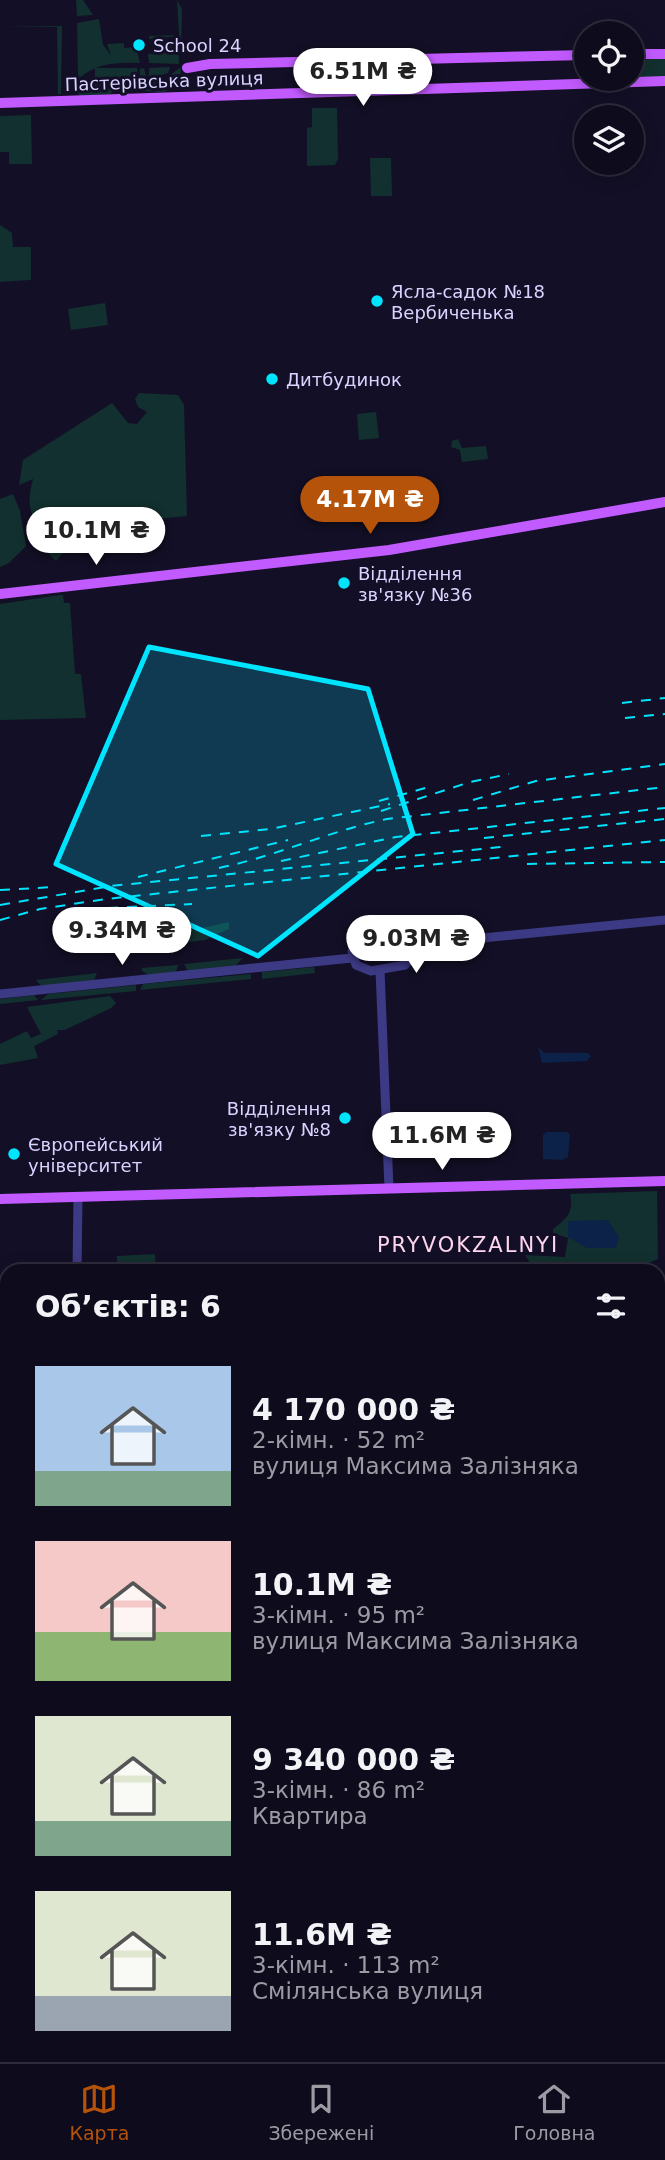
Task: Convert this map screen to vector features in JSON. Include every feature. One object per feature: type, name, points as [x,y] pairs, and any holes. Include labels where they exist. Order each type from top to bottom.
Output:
[{"type":"main road","points":[[644,54],[665,54]]},
{"type":"main road","name":"Пастерівська вулиця","points":[[187,68],[210,64],[574,55]]},
{"type":"main road","name":"Пастерівська вулиця","points":[[644,81],[665,81]]},
{"type":"main road","name":"Пастерівська вулиця","points":[[0,103],[574,82]]},
{"type":"main road","points":[[0,594],[389,550],[665,502]]},
{"type":"main road","points":[[0,1199],[665,1181]]},
{"type":"street","points":[[412,945],[665,920]]},
{"type":"street","points":[[397,932],[408,938],[412,945],[412,956],[405,965],[363,970],[352,958],[354,943],[367,935],[397,932]]},
{"type":"street","points":[[0,994],[352,958]]},
{"type":"street","points":[[380,970],[389,1188]]},
{"type":"street","points":[[77,1264],[78,1197]]},
{"type":"highlighted area","points":[[149,647],[368,689],[413,834],[258,956],[56,864]]},
{"type":"green space","points":[[76,0],[83,0],[93,15],[77,16]]},
{"type":"green space","points":[[177,0],[182,9],[181,51],[178,36],[149,39],[149,36],[179,35]]},
{"type":"green space","points":[[99,19],[103,45],[111,55],[107,44],[124,43],[124,48],[136,47],[140,63],[107,65],[78,79],[77,23]]},
{"type":"green space","points":[[62,26],[61,94],[0,97],[58,94],[57,27],[0,27]]},
{"type":"green space","points":[[161,40],[178,40],[179,64],[149,63],[148,54],[162,53]]},
{"type":"green space","points":[[665,58],[665,78],[644,78],[644,59]]},
{"type":"green space","points":[[170,67],[168,73],[151,78],[166,81],[167,91],[164,92],[115,90],[110,94],[80,96],[75,88],[76,84],[95,93],[95,68],[137,68],[138,78],[134,79],[138,79],[140,87],[140,69],[144,68],[149,88],[149,68]]},
{"type":"green space","points":[[181,67],[180,84],[170,91],[170,75]]},
{"type":"green space","points":[[312,108],[337,108],[338,159],[335,165],[307,166],[307,128],[312,127]]},
{"type":"green space","points":[[31,115],[32,164],[9,164],[9,152],[0,152],[0,116]]},
{"type":"green space","points":[[370,158],[391,158],[392,196],[371,196]]},
{"type":"green space","points":[[0,225],[12,233],[13,247],[31,247],[31,280],[0,282]]},
{"type":"green space","points":[[105,303],[108,325],[71,330],[68,309]]},
{"type":"green space","points":[[139,393],[178,395],[184,405],[187,516],[137,521],[138,535],[104,538],[103,524],[91,524],[89,531],[80,534],[74,545],[69,526],[59,528],[58,539],[63,553],[56,561],[48,553],[52,539],[50,526],[43,528],[31,511],[29,499],[33,479],[19,485],[23,460],[112,403],[128,423],[137,424],[147,412],[138,407],[135,399]]},
{"type":"green space","points":[[376,412],[379,438],[359,440],[357,414]]},
{"type":"green space","points":[[458,439],[462,448],[486,446],[488,459],[462,462],[460,450],[451,447],[452,441]]},
{"type":"green space","points":[[13,494],[20,511],[26,546],[9,563],[0,567],[0,499]]},
{"type":"green space","points":[[63,595],[64,603],[70,603],[75,674],[81,674],[86,718],[0,720],[0,604]]},
{"type":"green space","points":[[229,922],[229,929],[205,940],[183,943],[183,935],[188,931]]},
{"type":"green space","points":[[396,944],[400,952],[395,956],[368,959],[364,953],[369,946]]},
{"type":"green space","points":[[243,958],[235,966],[188,971],[184,964]]},
{"type":"green space","points":[[178,965],[176,972],[149,975],[142,971],[142,968]]},
{"type":"green space","points":[[314,967],[315,973],[262,979],[262,972]]},
{"type":"green space","points":[[97,973],[94,980],[41,986],[36,980]]},
{"type":"green space","points":[[251,974],[251,979],[140,990],[143,984]]},
{"type":"green space","points":[[136,985],[136,991],[41,1000],[48,994]]},
{"type":"green space","points":[[34,995],[38,1000],[0,1004],[0,999]]},
{"type":"green space","points":[[110,996],[116,1003],[111,1008],[65,1030],[57,1030],[58,1034],[34,1046],[38,1058],[0,1065],[0,1044],[27,1031],[31,1038],[41,1034],[27,1007]]},
{"type":"green space","points":[[657,1191],[658,1259],[646,1264],[531,1264],[525,1255],[565,1257],[568,1238],[553,1233],[553,1229],[568,1215],[571,1206],[570,1194]]},
{"type":"green space","points":[[155,1254],[156,1264],[117,1264],[117,1256]]},
{"type":"water","points":[[538,1047],[545,1053],[588,1053],[591,1056],[587,1061],[542,1063]]},
{"type":"water","points":[[547,1132],[567,1132],[570,1135],[568,1157],[562,1160],[543,1159],[543,1135]]},
{"type":"water","points":[[608,1220],[619,1237],[616,1248],[587,1248],[568,1237],[568,1221]]},
{"type":"railway","points":[[622,703],[665,698]]},
{"type":"railway","points":[[625,718],[665,714]]},
{"type":"railway","points":[[473,800],[536,781],[665,764]]},
{"type":"railway","points":[[381,811],[470,782],[509,774]]},
{"type":"railway","points":[[379,801],[429,787]]},
{"type":"railway","points":[[219,868],[387,819],[665,787]]},
{"type":"railway","points":[[201,836],[271,829],[390,804]]},
{"type":"railway","points":[[281,861],[396,837],[665,808]]},
{"type":"railway","points":[[484,838],[665,819]]},
{"type":"railway","points":[[138,877],[288,840]]},
{"type":"railway","points":[[0,920],[40,909],[106,899],[665,840]]},
{"type":"railway","points":[[0,905],[111,886],[501,847]]},
{"type":"railway","points":[[527,864],[665,862]]},
{"type":"railway","points":[[0,890],[54,887]]},
{"type":"railway","points":[[108,908],[192,904]]},
{"type":"place","name":"School 24","points":[[139,45]]},
{"type":"place","name":"Ясла-садок №18 Вербиченька","points":[[377,301]]},
{"type":"place","name":"Дитбудинок","points":[[272,379]]},
{"type":"place","name":"Відділення зв'язку №36","points":[[344,583]]},
{"type":"place","name":"Відділення зв'язку №8","points":[[345,1118]]},
{"type":"place","name":"Європейський університет","points":[[14,1154]]},
{"type":"district","name":"PRYVOKZALNYI","points":[[468,1245]]}]
